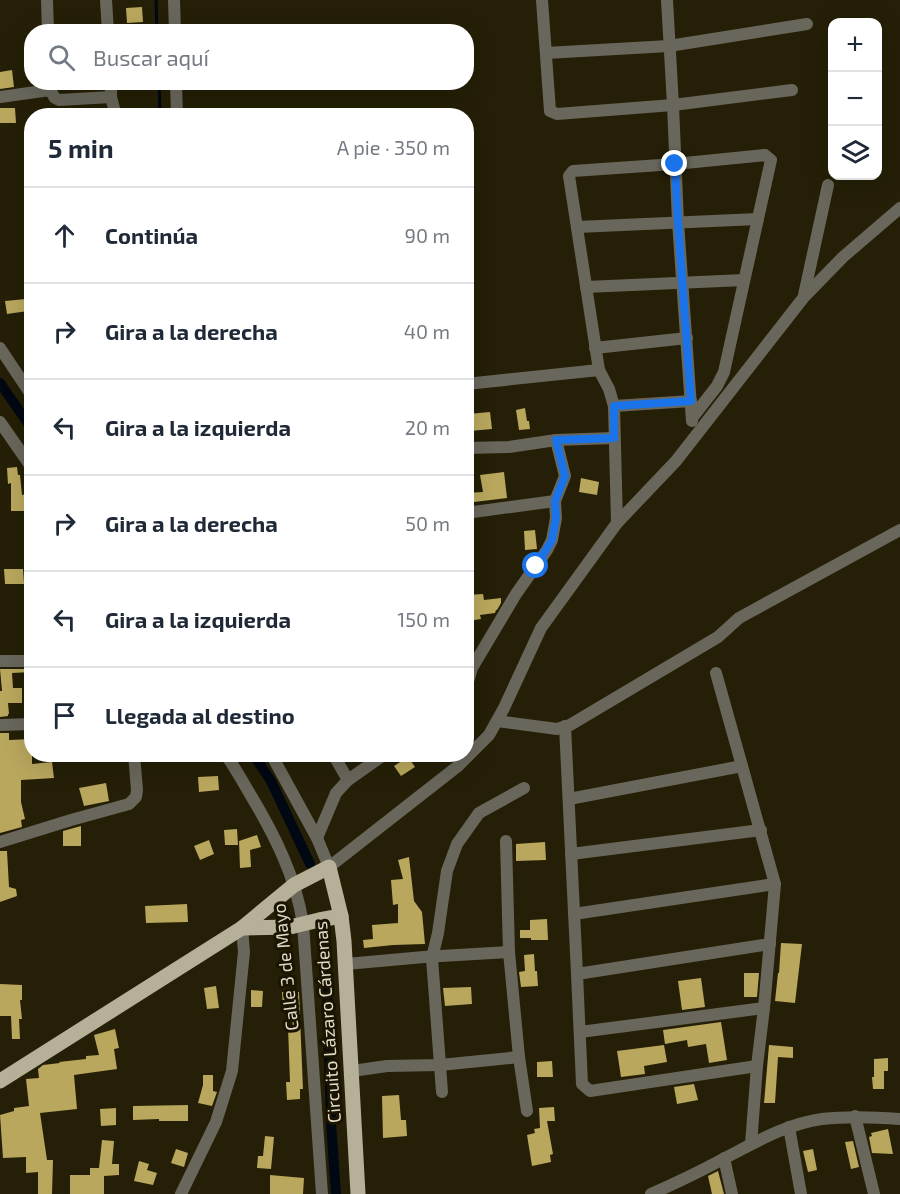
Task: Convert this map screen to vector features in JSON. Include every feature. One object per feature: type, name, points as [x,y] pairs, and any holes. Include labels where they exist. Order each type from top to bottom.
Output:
[{"type":"main road","points":[[0,1081],[242,928],[294,885],[329,867]]},
{"type":"main road","name":"Circuito Lázaro Cárdenas","points":[[329,867],[341,916],[346,964],[358,1194]]},
{"type":"main road","points":[[242,928],[290,927],[341,916]]},
{"type":"street","points":[[47,0],[48,24]]},
{"type":"street","points":[[106,0],[108,24]]},
{"type":"street","points":[[174,0],[175,24]]},
{"type":"street","points":[[542,0],[550,111],[557,114],[673,105],[792,90]]},
{"type":"street","points":[[667,0],[678,222],[693,439]]},
{"type":"street","points":[[546,53],[669,46],[807,24]]},
{"type":"street","points":[[0,97],[32,90]]},
{"type":"street","points":[[52,90],[55,98],[59,100],[111,98]]},
{"type":"street","points":[[111,90],[114,108]]},
{"type":"street","points":[[176,90],[177,108]]},
{"type":"street","points":[[617,523],[614,406],[609,389],[599,370],[570,176],[573,171],[765,155],[771,160],[724,372],[717,386],[692,418]]},
{"type":"street","points":[[804,297],[828,185]]},
{"type":"street","points":[[474,750],[489,735],[504,708],[541,628],[617,523],[676,461],[804,297],[843,257],[900,208]]},
{"type":"street","points":[[577,227],[758,219]]},
{"type":"street","points":[[586,287],[744,279]]},
{"type":"street","points":[[596,348],[687,338]]},
{"type":"street","points":[[0,348],[24,384]]},
{"type":"street","points":[[474,383],[599,370]]},
{"type":"street","points":[[614,406],[691,401]]},
{"type":"street","points":[[0,422],[5,438],[24,459]]},
{"type":"street","points":[[474,448],[509,447],[556,440],[614,438]]},
{"type":"street","points":[[474,665],[516,594],[552,540],[556,518],[555,501],[565,476],[556,440]]},
{"type":"street","points":[[474,512],[555,501]]},
{"type":"street","points":[[496,721],[557,729],[570,725],[718,637],[739,618],[900,530]]},
{"type":"street","points":[[0,661],[24,661]]},
{"type":"street","points":[[716,673],[775,884],[751,1144]]},
{"type":"street","points":[[0,725],[24,724]]},
{"type":"street","points":[[565,726],[582,1084],[590,1091],[757,1066]]},
{"type":"street","points":[[0,842],[129,804],[136,797],[138,790],[135,762]]},
{"type":"street","name":"Calle 3 de Mayo","points":[[230,762],[269,826],[299,899],[303,924],[321,1194]]},
{"type":"street","name":"Circuito Lázaro Cárdenas","points":[[275,762],[329,867]]},
{"type":"street","points":[[338,762],[348,780]]},
{"type":"street","points":[[316,838],[336,793],[348,780],[374,762]]},
{"type":"street","points":[[329,867],[462,762]]},
{"type":"street","points":[[569,799],[742,766]]},
{"type":"street","points":[[442,1092],[432,958],[447,871],[457,844],[479,813],[524,788]]},
{"type":"street","points":[[571,855],[761,830]]},
{"type":"street","points":[[506,841],[509,952],[519,1057],[527,1111]]},
{"type":"street","points":[[574,914],[775,884]]},
{"type":"street","points":[[182,1194],[216,1122],[232,1071],[244,951],[242,928]]},
{"type":"street","points":[[577,974],[770,944]]},
{"type":"street","points":[[346,964],[509,952]]},
{"type":"street","points":[[580,1032],[765,1008]]},
{"type":"street","points":[[352,1071],[387,1066],[440,1065],[519,1057]]},
{"type":"street","points":[[855,1116],[874,1194]]},
{"type":"street","points":[[653,1194],[789,1127],[820,1119],[855,1116],[900,1119]]},
{"type":"street","points":[[789,1127],[801,1194]]},
{"type":"street","points":[[724,1158],[732,1194]]},
{"type":"building","points":[[142,7],[143,22],[127,23],[126,8]]},
{"type":"building","points":[[12,70],[14,87],[0,89],[0,72]]},
{"type":"building","points":[[0,108],[15,108],[16,123],[0,123]]},
{"type":"building","points":[[24,299],[24,312],[7,314],[5,301]]},
{"type":"building","points":[[525,408],[530,429],[519,430],[516,410]]},
{"type":"building","points":[[490,412],[492,429],[474,431],[474,413]]},
{"type":"building","points":[[17,467],[22,495],[24,494],[24,511],[11,511],[11,483],[8,484],[7,468]]},
{"type":"building","points":[[504,472],[507,498],[474,502],[474,493],[483,492],[480,475]]},
{"type":"building","points":[[581,478],[599,482],[597,495],[579,492]]},
{"type":"building","points":[[535,530],[537,549],[525,550],[524,531]]},
{"type":"building","points":[[4,569],[23,569],[24,584],[5,584]]},
{"type":"building","points":[[483,594],[484,600],[501,598],[501,603],[495,613],[480,615],[481,619],[474,620],[474,595]]},
{"type":"building","points":[[0,669],[24,669],[24,672],[12,673],[13,688],[22,688],[22,703],[8,703],[8,716],[0,717],[0,691],[2,691]]},
{"type":"building","points":[[0,733],[9,733],[9,740],[24,739],[24,762],[32,762],[32,764],[52,762],[54,778],[21,780],[21,802],[25,819],[21,820],[22,827],[0,833]]},
{"type":"building","points":[[400,762],[412,762],[415,767],[401,776],[394,766]]},
{"type":"building","points":[[218,776],[219,790],[199,792],[198,777]]},
{"type":"building","points":[[106,783],[109,801],[84,806],[79,788]]},
{"type":"building","points":[[81,826],[81,846],[63,846],[63,831]]},
{"type":"building","points":[[237,829],[238,845],[225,845],[224,830]]},
{"type":"building","points":[[257,835],[261,847],[250,850],[251,867],[240,868],[239,841]]},
{"type":"building","points":[[209,840],[214,854],[200,860],[194,846]]},
{"type":"building","points":[[545,842],[546,860],[516,861],[516,844]]},
{"type":"building","points":[[0,851],[7,851],[9,887],[16,889],[17,896],[0,902]]},
{"type":"building","points":[[409,857],[414,901],[422,912],[425,944],[364,948],[363,940],[373,939],[372,925],[398,923],[398,904],[393,905],[391,880],[403,879],[398,860]]},
{"type":"building","points":[[187,904],[188,922],[146,923],[145,906]]},
{"type":"building","points":[[547,919],[548,940],[520,938],[520,930],[530,930],[530,920]]},
{"type":"building","points":[[781,943],[802,944],[795,1003],[775,1001]]},
{"type":"building","points":[[534,954],[538,986],[521,987],[519,972],[525,971],[524,955]]},
{"type":"building","points":[[744,973],[759,973],[757,997],[744,997]]},
{"type":"building","points":[[701,978],[705,1007],[682,1010],[678,981]]},
{"type":"building","points":[[0,984],[22,985],[20,1039],[12,1039],[11,1016],[0,1016]]},
{"type":"building","points":[[216,986],[219,1008],[207,1009],[204,988]]},
{"type":"building","points":[[471,987],[472,1004],[445,1006],[443,988]]},
{"type":"building","points":[[251,990],[263,991],[262,1007],[251,1007]]},
{"type":"building","points":[[282,992],[299,992],[303,1089],[300,1089],[300,1099],[287,1100],[286,1082],[290,1082],[288,1027],[293,1027],[291,1006],[283,1007]]},
{"type":"building","points":[[721,1022],[727,1060],[709,1063],[706,1044],[688,1047],[687,1040],[665,1044],[663,1030]]},
{"type":"building","points":[[115,1029],[119,1048],[114,1049],[117,1069],[74,1075],[77,1109],[40,1113],[47,1160],[53,1160],[52,1194],[38,1194],[38,1172],[26,1173],[26,1157],[3,1158],[0,1115],[14,1111],[14,1108],[29,1106],[26,1079],[39,1078],[38,1069],[43,1065],[99,1055],[94,1035]]},
{"type":"building","points":[[664,1045],[667,1062],[644,1066],[645,1074],[621,1077],[617,1051]]},
{"type":"building","points":[[769,1045],[793,1047],[793,1058],[778,1057],[775,1103],[764,1103]]},
{"type":"building","points":[[888,1058],[888,1071],[884,1071],[884,1089],[873,1089],[874,1059]]},
{"type":"building","points":[[552,1061],[553,1077],[537,1077],[537,1062]]},
{"type":"building","points":[[203,1075],[213,1075],[213,1091],[217,1092],[212,1106],[198,1103]]},
{"type":"building","points":[[694,1084],[698,1100],[677,1104],[674,1087]]},
{"type":"building","points":[[399,1095],[401,1120],[406,1120],[407,1136],[383,1138],[382,1096]]},
{"type":"building","points":[[188,1105],[188,1121],[133,1120],[133,1106]]},
{"type":"building","points":[[554,1107],[555,1121],[547,1121],[553,1154],[550,1155],[551,1162],[532,1166],[527,1135],[535,1133],[534,1129],[540,1128],[539,1108]]},
{"type":"building","points":[[116,1108],[116,1125],[101,1126],[100,1109]]},
{"type":"building","points":[[888,1129],[893,1154],[872,1153],[869,1137],[872,1136],[871,1133]]},
{"type":"building","points":[[265,1136],[274,1137],[271,1169],[257,1168],[258,1156],[263,1156]]},
{"type":"building","points":[[102,1140],[114,1141],[112,1164],[119,1164],[119,1175],[104,1176],[104,1194],[70,1194],[70,1175],[90,1175],[90,1168],[99,1168]]},
{"type":"building","points":[[853,1141],[859,1167],[851,1169],[845,1142]]},
{"type":"building","points":[[176,1149],[188,1153],[184,1167],[171,1163]]},
{"type":"building","points":[[813,1149],[817,1170],[808,1172],[803,1151]]},
{"type":"building","points":[[139,1161],[149,1164],[147,1170],[157,1173],[153,1185],[134,1181]]},
{"type":"building","points":[[718,1171],[724,1194],[712,1194],[708,1176]]},
{"type":"building","points":[[270,1175],[304,1178],[303,1194],[270,1194]]},
{"type":"waterway","points":[[156,0],[157,24]]},
{"type":"waterway","points":[[159,90],[160,108]]},
{"type":"waterway","points":[[0,383],[24,418]]},
{"type":"waterway","points":[[258,762],[271,781],[310,864]]},
{"type":"waterway","points":[[325,919],[331,1123],[336,1194]]},
{"type":"route","points":[[536,566],[552,540],[556,518],[555,501],[565,476],[556,440],[614,438],[614,406],[691,401],[675,164]]}]
